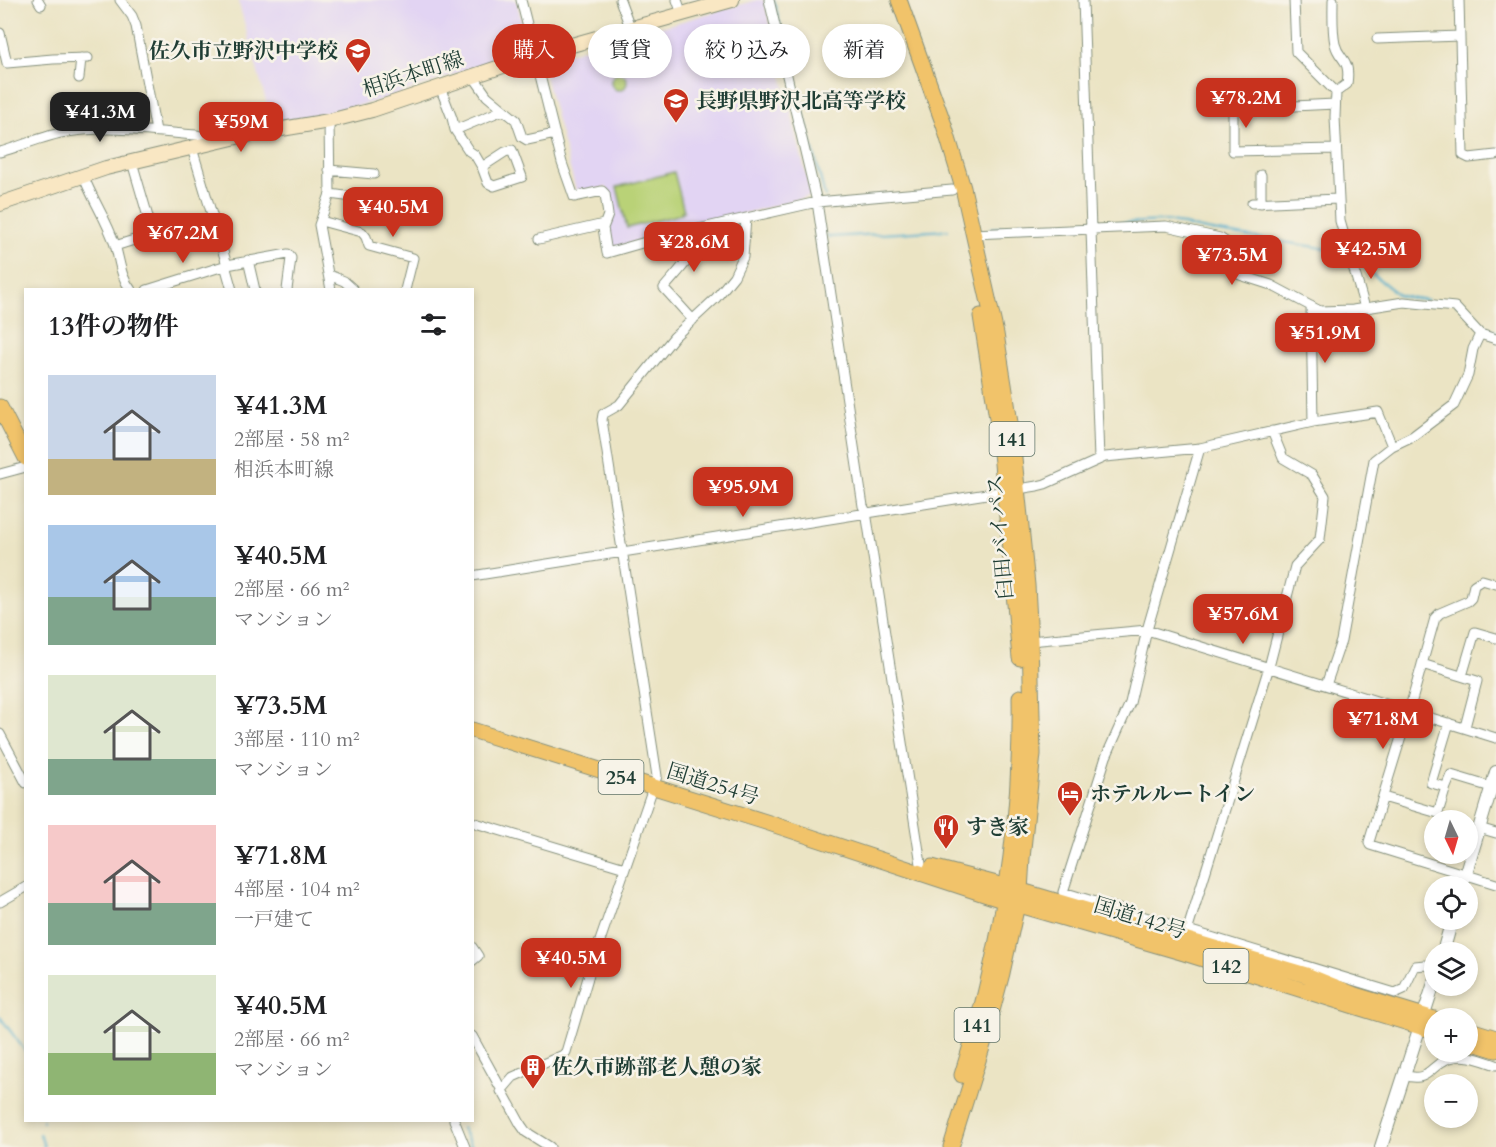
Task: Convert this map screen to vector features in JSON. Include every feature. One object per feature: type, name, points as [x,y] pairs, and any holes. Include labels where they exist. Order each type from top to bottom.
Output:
[{"type":"highway","name":"臼田バイパス","points":[[888,0],[934,128],[952,190],[985,336],[1011,489],[1030,641],[1033,754],[1022,858],[1013,896]]},
{"type":"highway","name":"臼田バイパス","points":[[899,0],[944,125],[963,188],[996,334],[1004,381],[1020,642],[1020,715],[1013,896]]},
{"type":"highway","points":[[0,407],[24,454]]},
{"type":"highway","name":"国道254号","points":[[474,731],[653,788],[1013,896]]},
{"type":"highway","name":"国道254号","points":[[769,823],[921,864],[1013,896]]},
{"type":"highway","name":"国道142号","points":[[1013,896],[1186,935],[1306,975],[1424,1021]]},
{"type":"highway","name":"国道142号","points":[[1013,896],[1424,1022]]},
{"type":"highway","name":"141","points":[[941,1147],[1013,896]]},
{"type":"highway","name":"141","points":[[951,1147],[987,1030],[1013,896]]},
{"type":"highway","points":[[1478,1032],[1496,1038]]},
{"type":"highway","points":[[1478,1044],[1496,1050]]},
{"type":"main road","name":"相浜本町線","points":[[642,24],[732,0]]},
{"type":"main road","name":"相浜本町線","points":[[0,204],[83,175],[132,162],[210,143],[372,110],[492,70]]},
{"type":"street","points":[[120,0],[132,16],[136,26],[156,131]]},
{"type":"street","points":[[521,0],[528,24]]},
{"type":"street","points":[[620,0],[629,24]]},
{"type":"street","points":[[677,0],[682,14]]},
{"type":"street","points":[[769,0],[817,202],[921,864]]},
{"type":"street","points":[[1083,0],[1099,459]]},
{"type":"street","points":[[1294,0],[1296,52],[1336,92]]},
{"type":"street","points":[[1333,0],[1335,46],[1346,61],[1349,72],[1347,84],[1336,92],[1337,199],[1341,227],[1365,308]]},
{"type":"street","points":[[1459,0],[1463,155],[1469,158],[1496,155]]},
{"type":"street","points":[[0,33],[7,63],[85,58],[79,78]]},
{"type":"street","points":[[1384,42],[1460,36]]},
{"type":"street","points":[[473,76],[487,96],[516,120],[522,137],[527,140],[555,134]]},
{"type":"street","points":[[542,78],[574,197],[602,191],[605,194],[608,215],[603,228],[607,253],[817,202],[952,190]]},
{"type":"street","points":[[440,87],[455,130],[482,167],[488,183],[494,186],[522,177],[512,150],[482,167]]},
{"type":"street","points":[[1335,104],[1233,109],[1233,151],[1336,149]]},
{"type":"street","points":[[455,130],[503,110]]},
{"type":"street","points":[[329,120],[330,194],[319,225],[331,288]]},
{"type":"street","points":[[0,152],[68,131],[156,131],[204,137],[210,143]]},
{"type":"street","points":[[192,148],[232,288]]},
{"type":"street","points":[[132,162],[153,234]]},
{"type":"street","points":[[330,170],[374,174]]},
{"type":"street","points":[[83,175],[116,246],[120,270],[130,288]]},
{"type":"street","points":[[1261,175],[1257,203],[1337,199]]},
{"type":"street","points":[[330,194],[411,205]]},
{"type":"street","points":[[501,1091],[513,1077],[566,1052],[592,964],[657,776],[602,420],[603,414],[619,405],[674,337],[716,298],[734,276],[743,257],[746,218]]},
{"type":"street","points":[[321,221],[362,232],[369,246],[413,258],[406,288]]},
{"type":"street","points":[[539,239],[604,224]]},
{"type":"street","points":[[973,234],[1166,226],[1220,238],[1230,245],[1237,256],[1240,275],[1271,285],[1320,311],[1365,308],[1404,302],[1455,307],[1480,333],[1496,339]]},
{"type":"street","points":[[116,246],[174,228]]},
{"type":"street","points":[[693,320],[664,288],[693,253],[700,240],[701,229]]},
{"type":"street","points":[[153,288],[226,265],[288,254],[291,258],[287,288]]},
{"type":"street","points":[[248,260],[255,288]]},
{"type":"street","points":[[330,275],[344,281],[352,288]]},
{"type":"street","points":[[1311,306],[1313,422]]},
{"type":"street","points":[[1326,685],[1341,640],[1372,464],[1392,446],[1413,436],[1454,405],[1468,375],[1470,358],[1480,333]]},
{"type":"street","points":[[474,576],[623,552],[628,549],[1046,484],[1099,459],[1200,448],[1313,422],[1378,412],[1392,446]]},
{"type":"street","points":[[1186,935],[1269,667],[1295,566],[1320,539],[1326,503],[1325,496],[1312,476],[1283,458],[1272,431]]},
{"type":"street","points":[[1200,448],[1146,630],[1130,703],[1106,757],[1063,892],[1186,935],[1395,993],[1404,989],[1415,966],[1424,965]]},
{"type":"street","points":[[0,474],[24,468]]},
{"type":"street","points":[[1453,876],[1370,845],[1369,842],[1435,618],[1440,613],[1468,601],[1474,585],[1482,580],[1496,584]]},
{"type":"street","points":[[1030,641],[1146,630],[1496,738]]},
{"type":"street","points":[[1462,676],[1475,632],[1496,638]]},
{"type":"street","points":[[1422,664],[1477,681],[1465,727]]},
{"type":"street","points":[[1446,787],[1431,783],[1449,723]]},
{"type":"street","points":[[0,734],[24,779]]},
{"type":"street","points":[[1465,876],[1496,772]]},
{"type":"street","points":[[1383,797],[1438,813],[1451,775],[1491,787]]},
{"type":"street","points":[[474,823],[625,868]]},
{"type":"street","points":[[1479,828],[1496,833]]},
{"type":"street","points":[[1478,882],[1496,884]]},
{"type":"street","points":[[0,902],[24,888]]},
{"type":"street","points":[[1381,1147],[1405,1075],[1424,1032]]},
{"type":"street","points":[[474,1040],[526,1132],[550,1147]]},
{"type":"street","points":[[1405,1075],[1416,1079],[1422,1077],[1442,1061],[1457,1056],[1496,1065]]},
{"type":"street","points":[[455,1122],[465,1147]]},
{"type":"shaded area","name":"佐久市立野沢中学校","points":[[238,0],[516,0],[522,24],[492,24],[492,61],[384,99],[272,123]]},
{"type":"shaded area","name":"長野県野沢北高等学校","points":[[764,0],[770,24],[684,24],[684,78],[783,78],[811,196],[609,249],[607,227],[611,217],[607,187],[577,194],[546,78],[576,78],[576,51],[588,48],[588,78],[672,78],[672,24]]},
{"type":"green space","points":[[612,78],[627,79],[627,85],[622,90],[616,90],[611,85]]},
{"type":"green space","points":[[674,172],[684,211],[681,211],[682,214],[627,228],[617,187]]},
{"type":"waterway","points":[[774,1],[825,196]]},
{"type":"waterway","points":[[1095,224],[1167,221],[1206,230],[1342,251],[1347,254]]},
{"type":"waterway","points":[[990,228],[1089,224]]},
{"type":"waterway","points":[[826,234],[829,237],[948,230]]},
{"type":"waterway","points":[[1354,259],[1400,296],[1428,300]]},
{"type":"waterway","points":[[1457,304],[1461,305],[1483,326],[1496,332]]},
{"type":"waterway","points":[[0,1017],[24,1049]]},
{"type":"waterway","points":[[462,1128],[472,1147]]},
{"type":"waterway","points":[[40,1134],[44,1147]]},
{"type":"place","name":"佐久市立野沢中学校","points":[[358,74]]},
{"type":"place","name":"長野県野沢北高等学校","points":[[676,124]]},
{"type":"place","name":"ホテルルートイン","points":[[1070,817]]},
{"type":"place","name":"すき家","points":[[946,850]]},
{"type":"place","name":"佐久市跡部老人憩の家","points":[[533,1090]]}]
